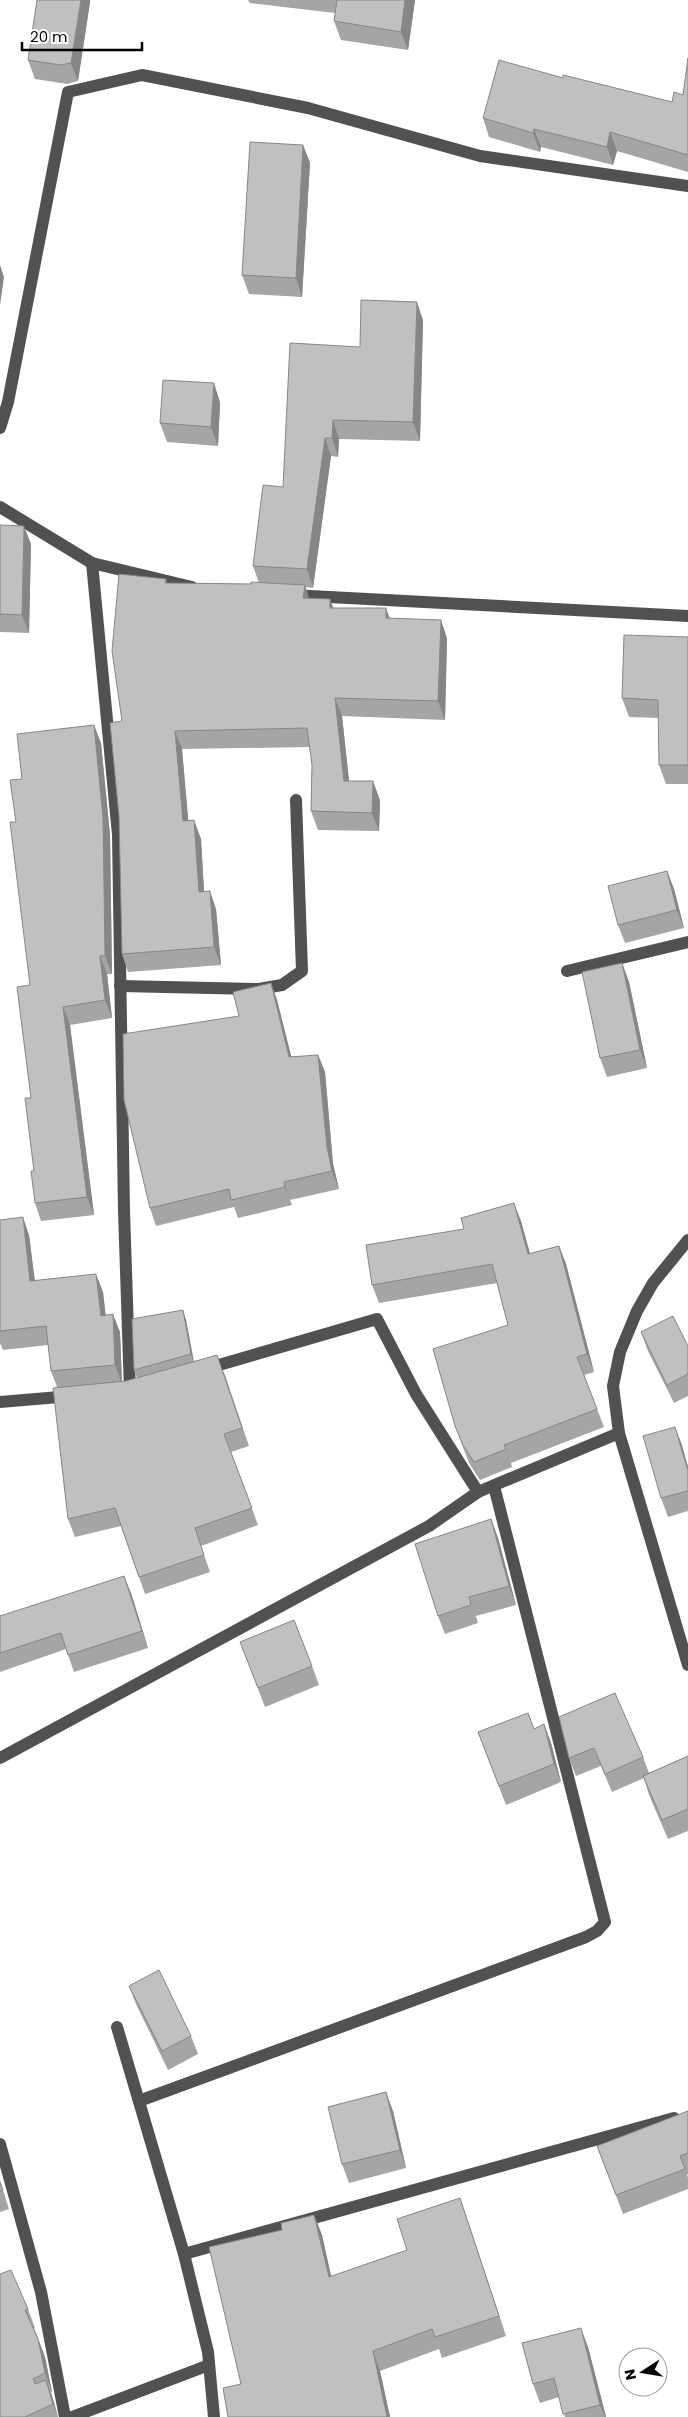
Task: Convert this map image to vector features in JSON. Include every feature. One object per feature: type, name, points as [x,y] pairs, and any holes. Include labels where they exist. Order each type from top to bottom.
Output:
[{"type":"street","points":[[0,428],[8,402],[68,92],[142,74],[308,108],[480,156],[688,186]]},
{"type":"street","points":[[0,507],[92,563],[205,590]]},
{"type":"street","points":[[92,563],[118,835],[124,1211],[130,1390]]},
{"type":"street","points":[[274,594],[688,616]]},
{"type":"street","points":[[120,986],[259,990],[282,985],[302,971],[296,800]]},
{"type":"street","points":[[567,972],[688,942]]},
{"type":"street","points":[[688,1240],[653,1283],[637,1311],[620,1352],[613,1386],[619,1433],[688,1665]]},
{"type":"street","points":[[196,1371],[376,1319],[416,1394],[478,1492]]},
{"type":"street","points":[[0,1402],[84,1395]]},
{"type":"street","points":[[0,1758],[429,1526],[478,1492],[619,1433]]},
{"type":"street","points":[[139,2101],[586,1937],[597,1931],[605,1922],[494,1486]]},
{"type":"street","points":[[116,2027],[184,2254],[209,2365],[214,2417]]},
{"type":"street","points":[[184,2254],[682,2116]]},
{"type":"street","points":[[0,2144],[41,2292],[65,2417]]},
{"type":"street","points":[[72,2417],[209,2365]]},
{"type":"building","points":[[37,0],[81,0],[71,63],[60,65],[28,60]]},
{"type":"building","points":[[337,0],[405,0],[401,32],[334,21]]},
{"type":"building","points":[[688,58],[688,155],[610,132],[607,147],[534,129],[533,133],[483,118],[499,60],[563,78],[563,75],[672,102],[674,92],[683,95]]},
{"type":"building","points":[[250,142],[303,145],[296,278],[242,275]]},
{"type":"building","points":[[361,300],[417,302],[413,422],[333,420],[332,438],[325,438],[307,569],[253,566],[263,485],[283,487],[290,343],[360,347]]},
{"type":"building","points":[[163,380],[214,383],[211,427],[160,423]]},
{"type":"building","points":[[0,525],[24,526],[22,615],[0,614]]},
{"type":"building","points":[[119,574],[166,579],[165,583],[251,584],[251,582],[305,585],[303,598],[330,599],[330,608],[386,608],[386,618],[441,620],[438,701],[335,698],[344,781],[373,781],[372,813],[311,811],[312,765],[307,728],[175,731],[183,821],[194,820],[199,892],[210,891],[214,947],[122,954],[119,816],[110,723],[122,721],[112,651]]},
{"type":"building","points":[[624,635],[688,637],[688,765],[659,765],[658,700],[622,698]]},
{"type":"building","points":[[94,725],[103,817],[105,956],[100,956],[105,1000],[63,1007],[87,1197],[35,1203],[31,1171],[34,1171],[25,1098],[31,1098],[17,987],[30,985],[10,822],[16,822],[10,780],[22,779],[17,734]]},
{"type":"building","points":[[667,871],[677,910],[618,925],[608,886]]},
{"type":"building","points":[[622,963],[640,1050],[600,1058],[582,972]]},
{"type":"building","points":[[271,983],[289,1057],[318,1055],[327,1147],[332,1171],[284,1182],[285,1187],[231,1200],[229,1189],[150,1208],[124,1100],[123,1034],[239,1016],[233,992]]},
{"type":"building","points":[[514,1203],[528,1254],[559,1246],[587,1354],[577,1357],[597,1409],[504,1445],[506,1449],[474,1462],[463,1445],[455,1426],[433,1349],[508,1325],[492,1264],[372,1285],[366,1245],[464,1229],[461,1218]]},
{"type":"building","points":[[23,1217],[30,1281],[96,1274],[101,1316],[113,1314],[115,1365],[51,1371],[46,1326],[0,1331],[0,1220]]},
{"type":"building","points":[[183,1310],[191,1354],[134,1370],[132,1319]]},
{"type":"building","points":[[673,1316],[688,1346],[688,1374],[667,1385],[641,1332]]},
{"type":"building","points":[[217,1355],[242,1428],[224,1434],[252,1508],[195,1528],[204,1555],[139,1577],[115,1508],[68,1519],[53,1388],[126,1381]]},
{"type":"building","points":[[675,1427],[688,1471],[688,1491],[661,1498],[643,1436]]},
{"type":"building","points":[[491,1519],[509,1586],[469,1597],[471,1605],[438,1616],[415,1544]]},
{"type":"building","points":[[124,1576],[142,1631],[68,1655],[61,1633],[0,1653],[0,1616]]},
{"type":"building","points":[[294,1620],[312,1666],[258,1688],[240,1642]]},
{"type":"building","points":[[615,1693],[643,1757],[605,1774],[594,1748],[569,1758],[559,1717]]},
{"type":"building","points":[[528,1713],[534,1729],[544,1724],[554,1764],[499,1786],[478,1732]]},
{"type":"building","points":[[688,1756],[688,1809],[662,1820],[643,1776]]},
{"type":"building","points":[[159,1970],[191,2036],[162,2051],[129,1986]]},
{"type":"building","points":[[386,2092],[400,2150],[342,2164],[328,2107]]},
{"type":"building","points":[[688,2111],[688,2153],[680,2156],[685,2169],[616,2195],[597,2146]]},
{"type":"building","points":[[460,2198],[499,2316],[435,2337],[432,2329],[373,2351],[387,2417],[228,2417],[223,2388],[241,2384],[209,2247],[282,2230],[281,2223],[314,2215],[329,2277],[407,2250],[397,2219]]},
{"type":"building","points":[[11,2270],[28,2309],[25,2310],[38,2339],[45,2373],[33,2379],[35,2384],[46,2380],[53,2404],[25,2417],[0,2417],[0,2274]]},
{"type":"building","points":[[581,2328],[600,2405],[563,2414],[554,2378],[533,2384],[522,2343]]}]
